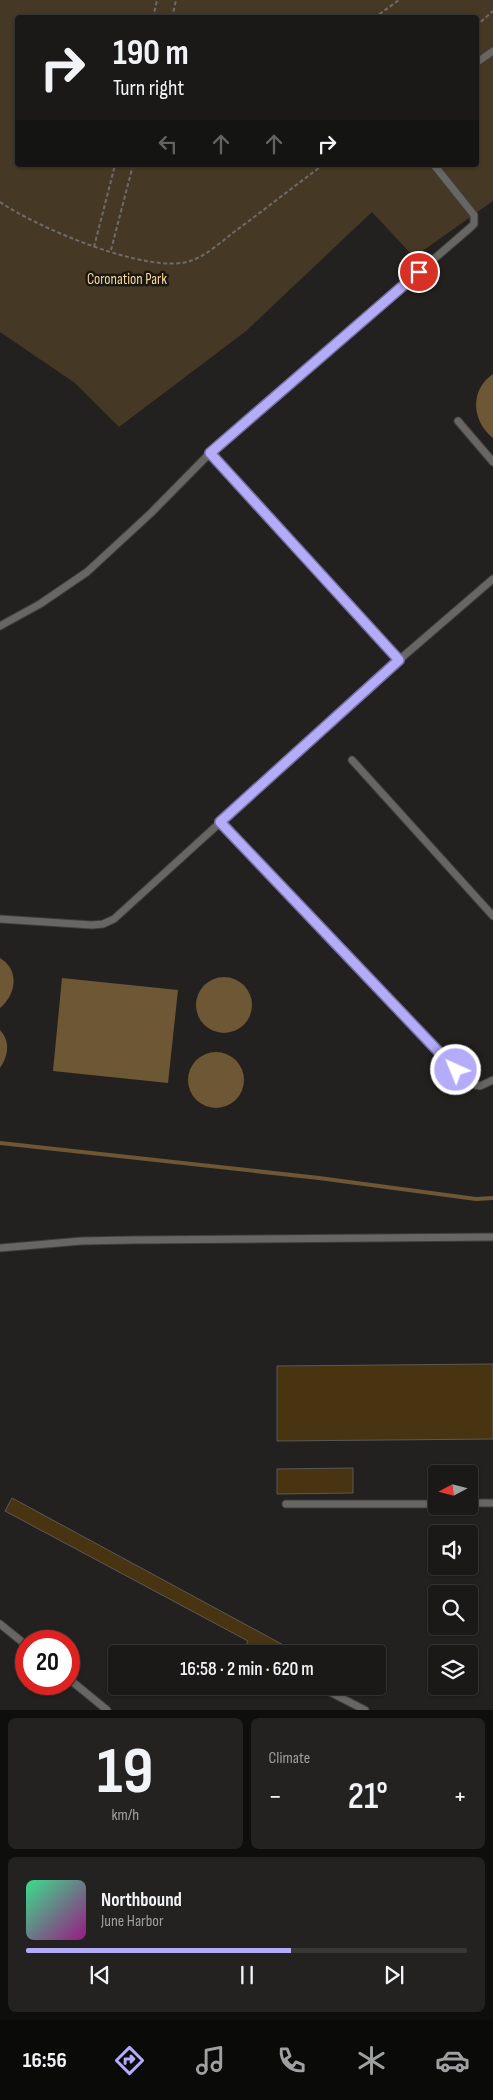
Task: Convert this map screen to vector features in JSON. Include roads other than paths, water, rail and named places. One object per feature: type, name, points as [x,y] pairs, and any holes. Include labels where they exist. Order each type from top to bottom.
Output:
[{"type":"lane","points":[[479,61],[493,52]]},
{"type":"lane","points":[[0,626],[40,604],[87,572],[151,513],[210,453],[474,224],[474,215],[436,167]]},
{"type":"lane","points":[[458,420],[493,462]]},
{"type":"lane","points":[[210,453],[399,660]]},
{"type":"lane","points":[[0,919],[103,924],[114,919],[399,660],[493,579]]},
{"type":"lane","points":[[352,760],[493,916]]},
{"type":"lane","points":[[220,822],[469,1084],[480,1086],[493,1080]]},
{"type":"lane","points":[[0,1248],[81,1241],[493,1237]]},
{"type":"lane","points":[[478,1503],[493,1503]]},
{"type":"lane","points":[[286,1504],[428,1504]]},
{"type":"lane","points":[[0,1624],[15,1636]]},
{"type":"lane","points":[[80,1689],[107,1710]]},
{"type":"lane","points":[[336,1695],[365,1710]]},
{"type":"waterway","points":[[0,1143],[319,1178],[476,1199],[493,1198]]},
{"type":"park label","name":"Coronation Park","points":[[127,279]]}]
